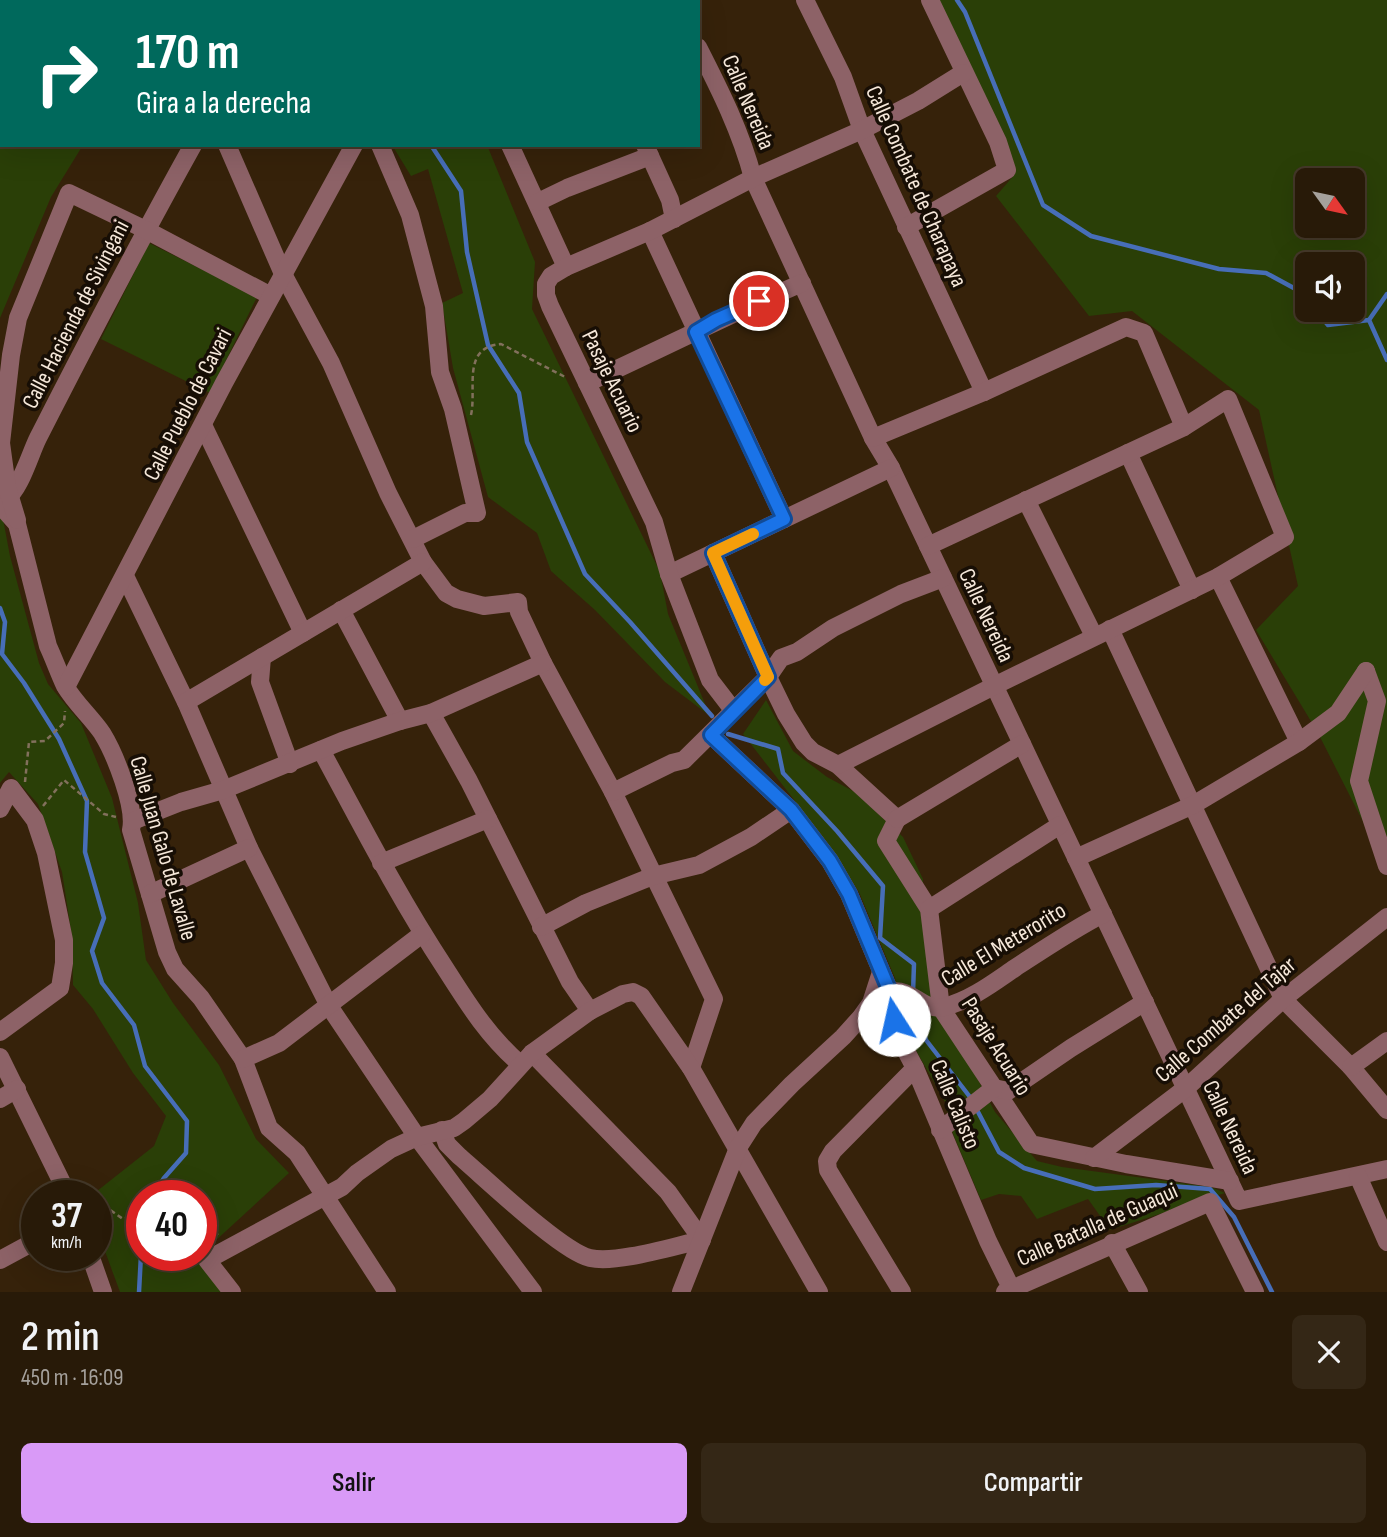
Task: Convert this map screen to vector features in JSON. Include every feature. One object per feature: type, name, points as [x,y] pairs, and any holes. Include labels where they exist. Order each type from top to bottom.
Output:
[{"type":"street","name":"Calle Combate de Charapaya","points":[[805,0],[844,77],[862,130],[984,392]]},
{"type":"street","points":[[906,227],[1007,170],[999,142],[963,73],[930,0]]},
{"type":"street","name":"Calle Nereida","points":[[700,51],[745,148],[753,178],[873,438],[891,468],[1239,1201],[1358,1176]]},
{"type":"street","name":"Pasaje Acuario","points":[[733,710],[710,680],[669,574],[654,522],[546,295],[546,284],[551,276],[566,267],[650,231],[753,178],[862,130],[918,101],[963,73]]},
{"type":"street","name":"Calle Hacienda de Sivingani","points":[[3,501],[192,147]]},
{"type":"street","points":[[228,147],[283,274],[331,363],[388,493],[423,562],[446,593],[457,599],[484,606],[518,601],[519,612],[543,663],[613,792],[714,999],[691,1068]]},
{"type":"street","name":"Calle Pueblo de Cavari","points":[[66,687],[271,296],[353,147]]},
{"type":"street","points":[[381,147],[410,215],[434,306],[440,372],[453,409],[477,513],[465,513],[413,539]]},
{"type":"street","points":[[511,147],[566,267]]},
{"type":"street","points":[[538,202],[647,151],[670,200],[674,219]]},
{"type":"street","name":"Calle Juan Galo de Lavalle","points":[[146,230],[69,193],[18,318],[10,355],[1,443],[3,501],[17,524],[48,646],[66,687],[103,736],[125,788],[133,821],[131,830],[167,952],[175,968],[201,998],[243,1059],[270,1128],[297,1153],[387,1292]]},
{"type":"street","points":[[146,230],[271,296]]},
{"type":"street","points":[[650,231],[784,519]]},
{"type":"street","points":[[587,383],[716,320],[802,283]]},
{"type":"street","points":[[873,438],[984,392],[1126,327],[1144,333],[1184,426]]},
{"type":"street","points":[[838,765],[1218,577],[1285,537],[1228,399],[1184,426],[928,546]]},
{"type":"street","points":[[203,425],[303,633]]},
{"type":"street","points":[[1128,453],[1192,590]]},
{"type":"street","points":[[669,574],[891,468]]},
{"type":"street","points":[[1026,500],[1102,633],[1193,805],[1283,999],[1351,1067],[1387,1110]]},
{"type":"street","points":[[713,553],[768,677],[804,743],[813,752],[838,765],[897,819],[1022,744]]},
{"type":"street","points":[[186,702],[423,562]]},
{"type":"street","points":[[125,576],[186,702],[249,848],[329,1006],[416,1137],[533,1292]]},
{"type":"street","points":[[1218,577],[1299,743]]},
{"type":"street","points":[[613,792],[672,763],[684,761],[768,677],[781,658],[797,652],[833,628],[918,586],[943,578]]},
{"type":"street","points":[[341,610],[400,721]]},
{"type":"street","points":[[261,657],[260,682],[290,764]]},
{"type":"street","points":[[133,821],[181,802],[223,790],[400,721],[431,713],[543,663]]},
{"type":"street","points":[[1076,858],[1193,805],[1299,743],[1338,713],[1366,671],[1377,701],[1359,781],[1387,866]]},
{"type":"street","points":[[431,713],[570,982],[590,1011]]},
{"type":"street","name":"Calle Calisto","points":[[711,735],[791,810],[830,861],[849,894],[890,992],[898,1036],[915,1068],[1010,1291]]},
{"type":"street","points":[[321,750],[422,934],[487,1032],[526,1058],[668,1192],[702,1240]]},
{"type":"street","points":[[0,809],[11,788],[30,813],[46,853],[64,940],[60,988],[0,1032]]},
{"type":"street","points":[[541,927],[586,903],[653,876],[699,865],[761,831],[791,810]]},
{"type":"street","points":[[381,863],[488,819]]},
{"type":"street","name":"Pasaje Acuario","points":[[897,819],[886,841],[902,862],[929,909],[941,1008],[1031,1144],[1094,1158],[1230,1181]]},
{"type":"street","points":[[929,909],[1060,825]]},
{"type":"street","points":[[150,894],[249,848]]},
{"type":"street","name":"Calle El Meterorito","points":[[890,992],[898,990],[908,993],[928,1007],[941,1008],[966,1000],[1072,930],[1103,914]]},
{"type":"street","name":"Calle Combate del Tajar","points":[[1094,1158],[1186,1088],[1283,999],[1387,917]]},
{"type":"street","points":[[243,1059],[279,1043],[422,934]]},
{"type":"street","points":[[681,1292],[738,1148],[754,1123],[861,1017],[870,1003],[881,972]]},
{"type":"street","points":[[232,1292],[207,1260],[342,1187],[357,1172],[391,1149],[416,1137],[454,1128],[490,1099],[526,1058],[590,1011],[622,994],[633,992],[641,996],[691,1068],[819,1292]]},
{"type":"street","points":[[940,1130],[994,1088],[1008,1091],[1018,1086],[1071,1048],[1145,1002]]},
{"type":"street","points":[[1351,1067],[1387,1041]]},
{"type":"street","points":[[0,1057],[61,1180]]},
{"type":"street","points":[[902,1292],[828,1170],[827,1161],[833,1151],[915,1068]]},
{"type":"street","points":[[0,1099],[17,1089]]},
{"type":"street","points":[[442,1130],[447,1144],[459,1156],[558,1240],[588,1258],[635,1255],[702,1240]]},
{"type":"street","points":[[1387,1169],[1358,1176],[1387,1242]]},
{"type":"street","name":"Calle Batalla de Guaqui","points":[[1010,1291],[1112,1243],[1210,1202],[1255,1292]]},
{"type":"street","points":[[1112,1243],[1139,1292]]},
{"type":"street","points":[[0,1260],[21,1249]]},
{"type":"street","points":[[96,1271],[103,1292]]},
{"type":"path","points":[[470,422],[474,404],[472,372],[476,360],[492,345],[502,344],[572,381],[587,383]]},
{"type":"path","points":[[30,813],[25,761],[29,742],[45,741],[64,723],[65,711]]},
{"type":"path","points":[[30,813],[64,780],[104,814],[133,821]]},
{"type":"path","points":[[217,1234],[232,1246]]},
{"type":"green space","points":[[937,0],[1387,0],[1387,869],[1318,733],[1256,630],[1298,586],[1259,410],[1132,311],[1089,316],[996,196],[1015,174]]},
{"type":"green space","points":[[0,147],[82,147],[51,197],[0,318]]},
{"type":"green space","points":[[393,147],[488,147],[535,262],[532,309],[660,572],[668,614],[710,716],[665,682],[595,610],[551,571],[537,533],[488,497],[453,368],[442,303],[463,293],[428,169],[411,176]]},
{"type":"green space","points":[[149,243],[257,297],[210,393],[101,339]]},
{"type":"green space","points":[[0,503],[10,556],[39,663],[48,684],[81,723],[112,798],[138,903],[146,960],[173,1003],[219,1065],[256,1139],[289,1173],[217,1239],[217,1180],[126,1180],[126,1271],[207,1271],[224,1292],[120,1292],[112,1270],[111,1180],[154,1146],[166,1116],[133,1073],[93,1009],[73,985],[72,937],[62,872],[38,804],[9,772],[0,783]]},
{"type":"green space","points":[[766,700],[793,751],[827,777],[855,792],[903,837],[923,879],[924,933],[956,1038],[995,1112],[1037,1161],[1062,1167],[1211,1187],[1225,1193],[1110,1230],[1088,1199],[1037,1219],[1021,1196],[999,1194],[981,1200],[953,1134],[945,1102],[904,1029],[895,978],[859,892],[826,841],[743,734]]},
{"type":"waterway","points":[[957,0],[965,12],[1043,205],[1091,236],[1219,269],[1266,273],[1295,289]]},
{"type":"waterway","points":[[432,147],[461,191],[467,252],[488,345],[519,393],[527,442],[585,574],[712,716]]},
{"type":"waterway","points":[[1387,294],[1369,320],[1387,360]]},
{"type":"waterway","points":[[1365,320],[1369,320]]},
{"type":"waterway","points":[[1326,322],[1328,325],[1353,322]]},
{"type":"waterway","points":[[0,608],[5,622],[2,654],[24,683],[59,739],[87,801],[85,852],[104,918],[92,951],[102,983],[134,1025],[145,1066],[187,1121],[186,1153],[163,1180]]},
{"type":"waterway","points":[[728,734],[778,749],[783,773],[883,886],[880,938],[914,964],[913,993]]},
{"type":"waterway","points":[[914,1005],[926,1040],[970,1097]]},
{"type":"waterway","points":[[977,1110],[999,1152],[1024,1168],[1095,1189],[1156,1185],[1210,1189],[1234,1217],[1272,1292]]},
{"type":"waterway","points":[[139,1292],[140,1271]]},
{"type":"slow traffic","points":[[753,534],[713,553],[768,677],[765,680]]},
{"type":"route","points":[[759,301],[696,332],[784,519],[713,553],[768,677],[711,735],[791,810],[830,861],[849,894],[890,992],[894,1020]]}]
